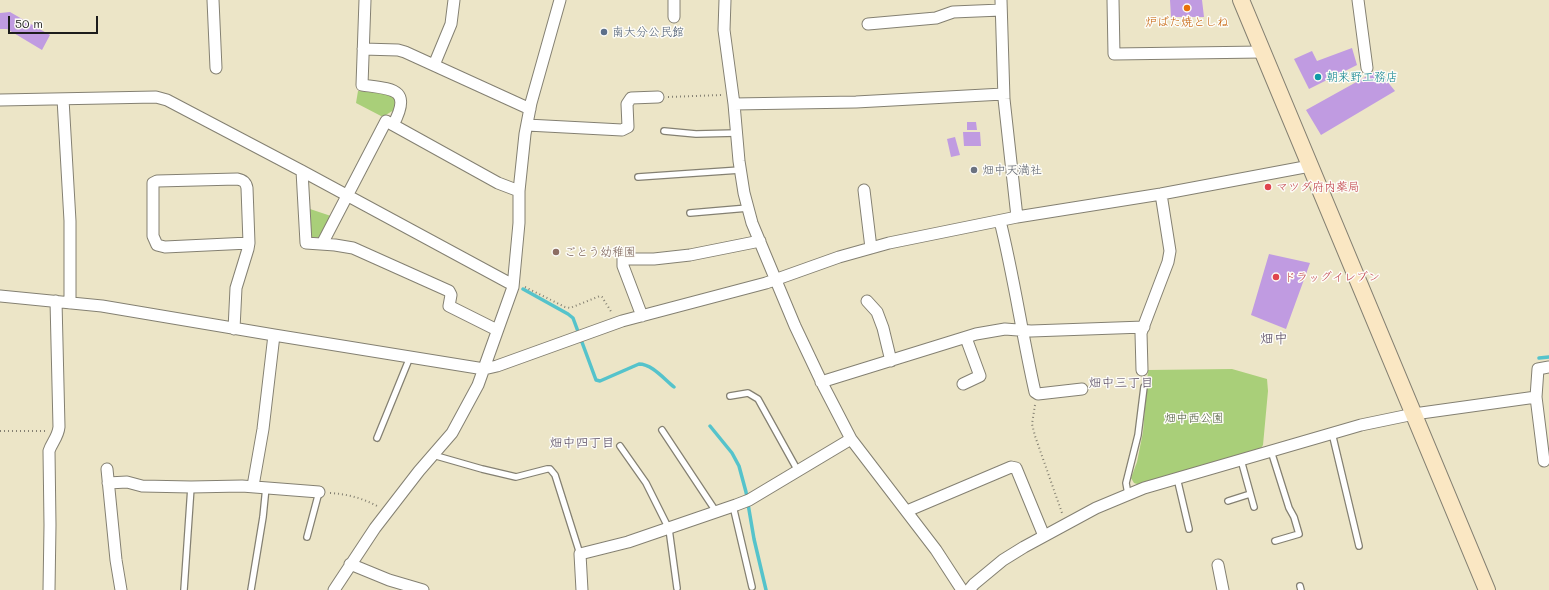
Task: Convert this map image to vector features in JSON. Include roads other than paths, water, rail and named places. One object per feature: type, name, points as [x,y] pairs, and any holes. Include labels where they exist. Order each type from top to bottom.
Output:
[{"type":"street","points":[[213,0],[216,68]]},
{"type":"street","points":[[365,0],[362,84],[395,91],[401,99],[401,111],[394,125]]},
{"type":"street","points":[[434,65],[451,24],[454,0]]},
{"type":"street","points":[[334,590],[350,564],[387,512],[445,441],[459,421],[478,385],[513,282],[519,223],[519,191],[527,125],[560,0]]},
{"type":"street","points":[[674,0],[674,17]]},
{"type":"street","points":[[725,0],[724,30],[737,133],[740,170],[752,223],[795,326],[821,382],[851,439],[946,564],[962,590]]},
{"type":"street","points":[[1113,0],[1114,54],[1262,52]]},
{"type":"street","points":[[1241,0],[1487,590]]},
{"type":"street","points":[[1358,0],[1367,68]]},
{"type":"street","points":[[868,24],[936,18],[953,12],[1001,5],[1003,94],[1017,217]]},
{"type":"street","points":[[363,49],[398,50],[405,52],[530,109]]},
{"type":"street","points":[[733,99],[856,102],[1003,94]]},
{"type":"street","points":[[0,100],[156,97],[167,100],[513,282]]},
{"type":"street","points":[[527,125],[622,130],[628,127],[627,104],[631,98],[658,97]]},
{"type":"street","points":[[63,99],[70,221],[70,303]]},
{"type":"street","points":[[322,244],[386,121],[498,184],[519,191]]},
{"type":"street","points":[[0,296],[102,306],[274,336],[484,368],[504,363],[618,323],[776,279],[839,257],[871,248],[1000,220],[1161,194],[1310,166]]},
{"type":"street","points":[[302,171],[306,243],[353,248],[448,291],[451,295],[449,304],[451,307],[497,330]]},
{"type":"street","points":[[234,329],[236,288],[246,260],[249,243],[247,188],[245,181],[240,179],[230,179],[157,181],[153,183],[153,236],[157,245],[165,247],[249,243]]},
{"type":"street","points":[[864,190],[871,248]]},
{"type":"street","points":[[1142,370],[1141,339],[1168,262],[1170,251],[1161,194]]},
{"type":"street","points":[[1000,220],[1010,263],[1035,392],[1038,394],[1082,389]]},
{"type":"street","points":[[642,316],[623,266],[624,259],[654,259],[690,255],[760,241]]},
{"type":"street","points":[[49,590],[49,451],[59,432],[56,301]]},
{"type":"street","points":[[867,301],[877,312],[881,322],[891,361]]},
{"type":"street","points":[[821,382],[966,338],[1005,330],[1031,331],[1144,327]]},
{"type":"street","points":[[253,486],[263,429],[274,336]]},
{"type":"street","points":[[963,384],[980,376],[966,338]]},
{"type":"street","points":[[1544,461],[1536,397],[1538,369],[1549,368]]},
{"type":"street","points":[[969,590],[1003,560],[1096,508],[1128,494],[1177,478],[1361,425],[1414,414],[1536,397]]},
{"type":"street","points":[[582,590],[580,554],[628,542],[669,529],[717,513],[749,500],[851,439]]},
{"type":"street","points":[[907,511],[1010,467],[1016,468],[1044,536]]},
{"type":"street","points":[[107,469],[116,560],[121,590]]},
{"type":"street","points":[[108,483],[127,482],[142,486],[253,486],[319,492]]},
{"type":"street","points":[[350,564],[389,580],[419,590]]},
{"type":"street","points":[[1218,565],[1223,590]]},
{"type":"lane","points":[[664,131],[696,134],[737,133]]},
{"type":"lane","points":[[638,177],[740,170]]},
{"type":"lane","points":[[690,213],[748,208]]},
{"type":"lane","points":[[377,438],[410,357]]},
{"type":"lane","points":[[1128,494],[1126,484],[1138,435],[1144,387]]},
{"type":"lane","points":[[730,396],[748,393],[758,399],[798,471]]},
{"type":"lane","points":[[662,430],[717,513]]},
{"type":"lane","points":[[1332,433],[1359,546]]},
{"type":"lane","points":[[620,446],[646,483],[669,529],[677,588]]},
{"type":"lane","points":[[1272,451],[1289,508],[1294,517],[1299,534],[1275,541]]},
{"type":"lane","points":[[433,455],[516,478],[546,469],[550,470],[555,476],[580,554]]},
{"type":"lane","points":[[1241,460],[1254,506]]},
{"type":"lane","points":[[1177,478],[1190,529]]},
{"type":"lane","points":[[184,590],[191,487]]},
{"type":"lane","points":[[251,590],[263,517],[266,487]]},
{"type":"lane","points":[[307,537],[319,492]]},
{"type":"lane","points":[[1228,501],[1250,494]]},
{"type":"lane","points":[[733,506],[752,587]]},
{"type":"waterway","points":[[523,289],[573,318],[596,380],[600,381],[639,364],[649,366],[674,387]]},
{"type":"waterway","points":[[1539,358],[1549,357]]},
{"type":"waterway","points":[[710,426],[732,453],[739,466],[746,492],[754,539],[766,590]]},
{"type":"place","name":"炉ばた焼としね","points":[[1187,8]]},
{"type":"place","name":"南大分公民館","points":[[604,32]]},
{"type":"place","name":"朝来野工務店","points":[[1318,77]]},
{"type":"place","name":"畑中天満社","points":[[974,170]]},
{"type":"place","name":"マツダ府内薬局","points":[[1268,187]]},
{"type":"place","name":"ごとう幼稚園","points":[[556,252]]},
{"type":"place","name":"ドラッグイレブン","points":[[1276,277]]},
{"type":"district","name":"畑中","points":[[1274,339]]},
{"type":"district","name":"畑中三丁目","points":[[1121,383]]},
{"type":"district","name":"畑中四丁目","points":[[582,443]]},
{"type":"park label","name":"畑中西公園","points":[[1194,418]]}]
